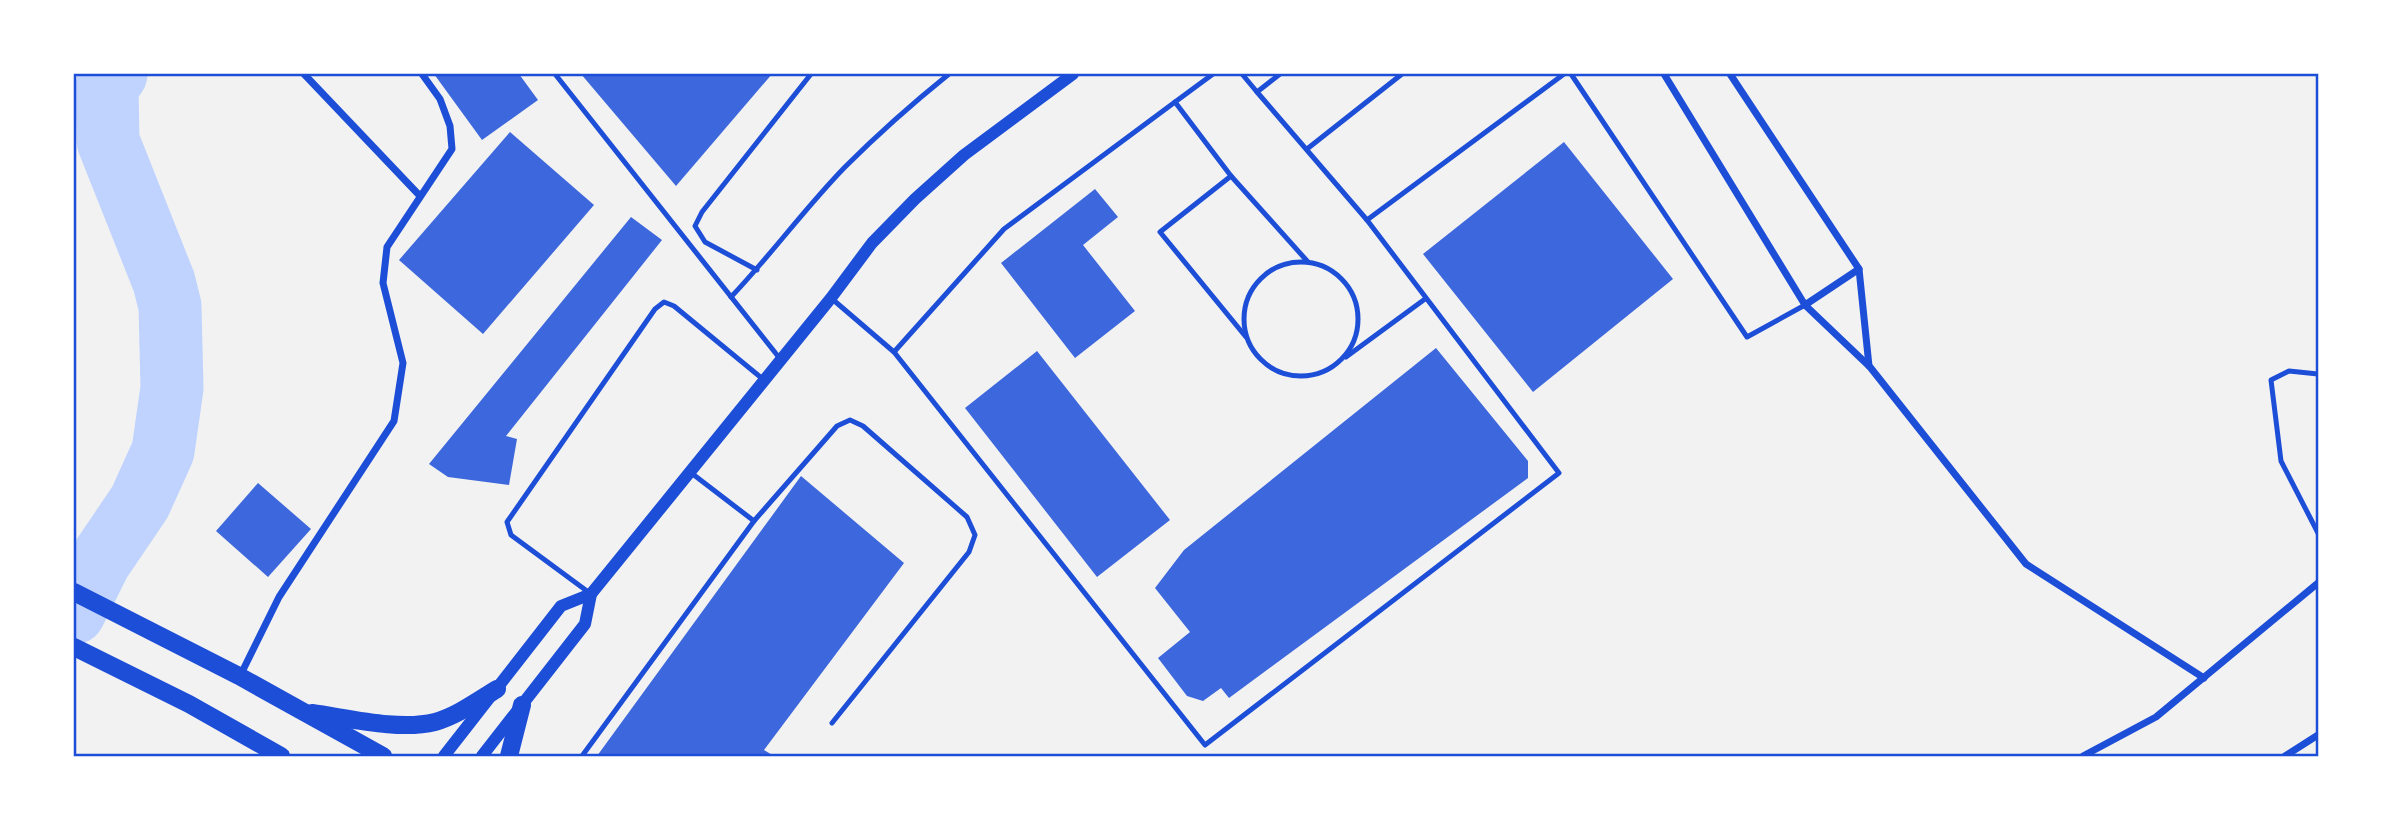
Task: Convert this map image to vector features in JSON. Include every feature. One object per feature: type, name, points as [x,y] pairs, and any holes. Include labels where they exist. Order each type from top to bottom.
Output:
[{"type":"main road","points":[[74,592],[239,676],[383,757]]},
{"type":"main road","points":[[74,647],[189,704],[281,757]]},
{"type":"main road","points":[[301,711],[400,725],[434,722],[462,711],[497,689]]},
{"type":"main road","points":[[509,757],[522,705]]},
{"type":"street","points":[[304,74],[420,196]]},
{"type":"street","points":[[239,676],[279,597],[394,421],[403,363],[383,283],[387,247],[452,149],[450,126],[440,99],[422,74]]},
{"type":"street","points":[[482,757],[585,624],[591,594],[831,298],[872,243],[964,155],[1073,74]]},
{"type":"street","points":[[1664,74],[1805,305],[1870,367],[2026,564],[2204,678]]},
{"type":"street","points":[[1730,74],[1858,269],[1870,367]]},
{"type":"street","points":[[1805,305],[1858,269]]},
{"type":"street","points":[[2082,757],[2156,717],[2319,583]]},
{"type":"street","points":[[444,757],[561,606],[591,594]]},
{"type":"street","points":[[2285,757],[2319,735]]},
{"type":"lane","points":[[555,74],[781,360]]},
{"type":"lane","points":[[757,270],[705,242],[695,226],[702,212],[811,74]]},
{"type":"lane","points":[[731,297],[845,167],[915,101],[949,74]]},
{"type":"lane","points":[[894,352],[1004,229],[1213,74]]},
{"type":"lane","points":[[831,298],[894,352],[1205,745],[1559,473],[1367,220],[1242,74]]},
{"type":"lane","points":[[1257,92],[1280,74]]},
{"type":"lane","points":[[1307,149],[1402,74]]},
{"type":"lane","points":[[1367,220],[1564,74]]},
{"type":"lane","points":[[1571,74],[1747,337],[1805,305]]},
{"type":"lane","points":[[1175,102],[1231,176],[1308,262]]},
{"type":"lane","points":[[1231,176],[1160,232],[1269,367],[1287,375],[1306,376],[1324,372],[1425,299]]},
{"type":"lane","points":[[1246,337],[1243,318],[1247,299],[1257,282],[1272,270],[1289,263],[1308,262],[1326,268],[1341,279],[1352,293],[1358,312],[1357,330],[1351,347],[1340,362]]},
{"type":"lane","points":[[591,594],[511,535],[507,522],[655,309],[664,302],[674,306],[764,380]]},
{"type":"lane","points":[[2319,374],[2289,372],[2270,380],[2281,461],[2319,533]]},
{"type":"lane","points":[[582,757],[754,522],[837,426],[850,420],[863,426],[967,517],[975,535],[969,552],[832,723]]},
{"type":"lane","points":[[690,472],[754,522]]},
{"type":"building","points":[[434,74],[519,74],[538,100],[482,140]]},
{"type":"building","points":[[581,74],[772,74],[676,186]]},
{"type":"building","points":[[510,132],[594,205],[483,334],[399,260]]},
{"type":"building","points":[[1564,142],[1673,279],[1533,392],[1423,254]]},
{"type":"building","points":[[1095,189],[1118,217],[1083,245],[1135,311],[1075,358],[1001,263]]},
{"type":"building","points":[[631,217],[662,240],[506,436],[517,439],[509,485],[448,477],[429,464]]},
{"type":"building","points":[[1436,348],[1528,461],[1528,478],[1229,698],[1221,688],[1203,701],[1187,696],[1158,658],[1190,632],[1155,588],[1184,550]]},
{"type":"building","points":[[1037,351],[1170,520],[1097,577],[965,408]]},
{"type":"building","points":[[801,476],[904,563],[764,750],[774,756],[597,756]]},
{"type":"building","points":[[258,483],[311,529],[268,577],[216,531]]},
{"type":"waterway","points":[[74,613],[100,561],[140,502],[163,451],[172,388],[170,306],[164,282],[108,141],[107,87],[116,74]]}]
